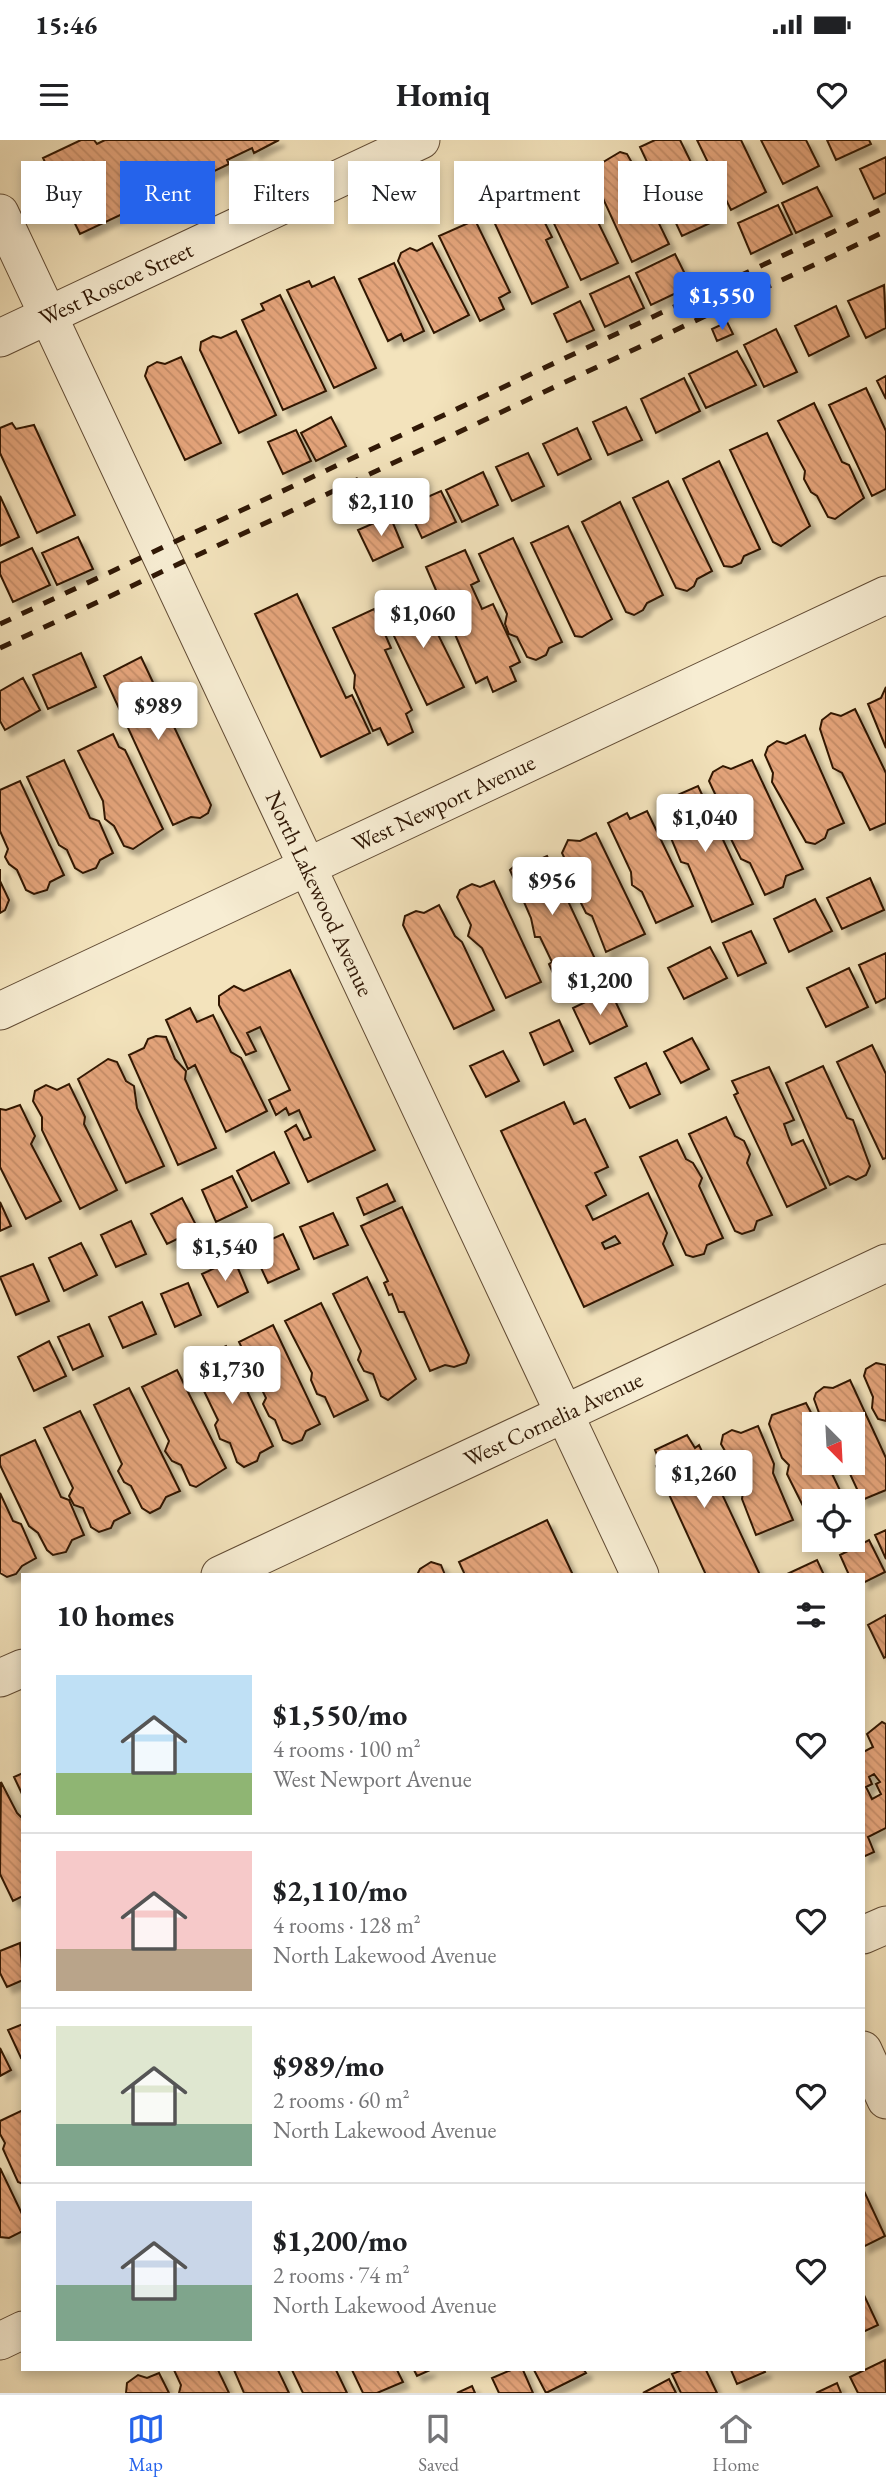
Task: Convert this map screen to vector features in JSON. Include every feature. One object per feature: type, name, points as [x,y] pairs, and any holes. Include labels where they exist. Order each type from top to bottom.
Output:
[{"type":"street","name":"West Roscoe Street","points":[[0,338],[421,140]]},
{"type":"street","name":"North Lakewood Avenue","points":[[0,213],[639,1573]]},
{"type":"street","name":"West Newport Avenue","points":[[0,1011],[886,595]]},
{"type":"street","name":"West Cornelia Avenue","points":[[224,1573],[886,1263]]},
{"type":"street","points":[[0,1678],[21,1669]]},
{"type":"street","points":[[865,1935],[886,1925]]},
{"type":"street","points":[[865,2054],[886,2100]]},
{"type":"street","points":[[0,2341],[21,2331]]},
{"type":"building","points":[[81,140],[94,140],[97,144],[105,140],[279,140],[254,153],[252,148],[227,160],[229,164],[215,171],[215,161],[120,161],[120,215],[106,222],[106,161],[44,161],[43,158]]},
{"type":"building","points":[[655,140],[680,140],[690,161],[647,161],[640,147]]},
{"type":"building","points":[[697,140],[741,140],[766,192],[731,210],[727,202],[727,161],[707,161]]},
{"type":"building","points":[[761,140],[806,140],[819,166],[783,184]]},
{"type":"building","points":[[827,140],[869,140],[871,144],[836,160]]},
{"type":"building","points":[[620,152],[627,154],[631,161],[618,161],[618,224],[659,224],[669,244],[632,262],[604,201],[604,162]]},
{"type":"building","points":[[886,157],[886,193],[874,199],[860,169]]},
{"type":"building","points":[[817,187],[832,216],[796,233],[782,203]]},
{"type":"building","points":[[778,205],[792,234],[751,254],[738,223]]},
{"type":"building","points":[[75,224],[101,224],[80,234]]},
{"type":"building","points":[[466,224],[477,224],[510,292],[499,298],[504,309],[480,321],[439,236]]},
{"type":"building","points":[[495,224],[546,224],[552,237],[546,240],[568,287],[532,304]]},
{"type":"building","points":[[554,224],[599,224],[618,263],[581,280]]},
{"type":"building","points":[[676,224],[708,224],[682,236]]},
{"type":"building","points":[[432,243],[469,315],[434,333],[398,261],[401,253],[410,248],[417,251]]},
{"type":"building","points":[[675,254],[691,286],[651,305],[636,273]]},
{"type":"building","points":[[394,263],[424,331],[404,341],[401,334],[388,341],[359,279]]},
{"type":"building","points":[[629,276],[644,308],[605,327],[590,294]]},
{"type":"building","points":[[334,277],[376,368],[334,388],[287,290],[309,281],[312,287]]},
{"type":"building","points":[[884,285],[886,328],[866,338],[848,301]]},
{"type":"building","points":[[280,295],[326,391],[283,410],[242,320],[264,310],[261,304]]},
{"type":"building","points":[[580,301],[594,330],[567,342],[554,314]]},
{"type":"building","points":[[836,306],[849,336],[809,356],[795,326]]},
{"type":"building","points":[[727,322],[733,334],[717,341],[712,329]]},
{"type":"building","points":[[776,329],[797,372],[764,387],[744,345]]},
{"type":"building","points":[[236,331],[276,415],[239,433],[200,350],[201,342],[213,336],[221,338]]},
{"type":"building","points":[[737,351],[756,385],[706,408],[689,374]]},
{"type":"building","points":[[181,357],[221,443],[185,460],[145,376],[148,367],[157,362],[165,364]]},
{"type":"building","points":[[886,376],[886,399],[877,381]]},
{"type":"building","points":[[684,378],[700,411],[656,433],[641,399]]},
{"type":"building","points":[[866,388],[886,431],[886,489],[872,496],[829,405]]},
{"type":"building","points":[[814,403],[842,462],[849,465],[864,498],[835,519],[828,517],[817,496],[811,492],[804,479],[805,471],[778,421]]},
{"type":"building","points":[[626,407],[642,440],[608,455],[593,422]]},
{"type":"building","points":[[331,417],[346,446],[316,461],[301,433]]},
{"type":"building","points":[[12,423],[16,429],[34,425],[75,515],[37,533],[0,453],[0,428]]},
{"type":"building","points":[[577,428],[591,459],[558,475],[543,444]]},
{"type":"building","points":[[296,430],[311,461],[283,474],[268,442]]},
{"type":"building","points":[[767,433],[810,526],[781,546],[773,542],[730,450]]},
{"type":"building","points":[[528,453],[544,486],[512,501],[496,467]]},
{"type":"building","points":[[719,461],[760,549],[744,556],[741,563],[732,567],[724,566],[683,479]]},
{"type":"building","points":[[483,472],[498,505],[462,522],[446,490]]},
{"type":"building","points":[[668,481],[712,571],[697,579],[694,586],[687,591],[676,588],[633,498]]},
{"type":"building","points":[[441,491],[456,522],[422,538],[407,506]]},
{"type":"building","points":[[0,496],[19,537],[0,546]]},
{"type":"building","points":[[620,502],[663,595],[647,603],[643,610],[634,615],[626,612],[582,522]]},
{"type":"building","points":[[390,516],[403,547],[373,561],[358,530]]},
{"type":"building","points":[[568,526],[612,619],[582,637],[575,636],[531,543]]},
{"type":"building","points":[[78,537],[93,569],[57,585],[42,553]]},
{"type":"building","points":[[513,538],[562,642],[549,648],[546,655],[536,660],[527,657],[517,637],[509,634],[505,624],[507,614],[479,554]]},
{"type":"building","points":[[32,548],[50,585],[13,602],[0,574],[0,563]]},
{"type":"building","points":[[465,550],[479,581],[471,585],[482,609],[493,604],[520,662],[510,667],[516,681],[493,692],[487,677],[476,683],[426,567]]},
{"type":"building","points":[[297,594],[346,698],[352,695],[370,733],[321,757],[255,614]]},
{"type":"building","points":[[418,594],[464,687],[427,705],[382,611]]},
{"type":"building","points":[[374,609],[391,648],[385,650],[412,710],[406,714],[413,732],[388,745],[380,728],[373,731],[354,688],[355,675],[333,628]]},
{"type":"building","points":[[81,653],[96,687],[48,709],[33,675]]},
{"type":"building","points":[[141,657],[211,805],[208,813],[200,818],[191,817],[173,825],[104,676]]},
{"type":"building","points":[[23,678],[40,710],[5,730],[0,721],[0,691]]},
{"type":"building","points":[[886,687],[886,748],[868,704],[881,698]]},
{"type":"building","points":[[855,709],[886,773],[886,823],[870,830],[842,773],[833,768],[820,729],[822,720],[831,713],[841,716]]},
{"type":"building","points":[[113,734],[119,747],[125,750],[163,829],[133,849],[124,846],[114,826],[105,819],[103,801],[78,751]]},
{"type":"building","points":[[805,735],[844,823],[828,830],[825,838],[815,844],[806,842],[772,782],[773,773],[765,755],[768,747],[777,741],[786,744]]},
{"type":"building","points":[[64,760],[90,818],[99,821],[113,853],[100,860],[96,868],[83,873],[75,868],[67,850],[59,845],[27,777]]},
{"type":"building","points":[[752,760],[803,869],[786,876],[783,887],[765,895],[750,863],[741,859],[728,833],[729,824],[709,781],[713,772],[723,766],[731,769]]},
{"type":"building","points":[[20,781],[64,875],[50,882],[47,890],[34,894],[26,890],[17,870],[5,857],[8,849],[0,831],[0,790]]},
{"type":"building","points":[[698,786],[753,904],[712,922],[688,864],[681,862],[668,831],[670,822],[662,810],[666,800]]},
{"type":"building","points":[[647,811],[693,906],[656,923],[642,892],[632,885],[631,872],[608,823],[627,813],[630,819]]},
{"type":"building","points":[[596,833],[645,934],[606,952],[592,916],[586,913],[581,903],[582,895],[562,853],[568,840],[580,841]]},
{"type":"building","points":[[547,856],[596,961],[556,980],[549,964],[552,962],[540,937],[535,937],[531,918],[510,870],[521,860],[531,863]]},
{"type":"building","points":[[870,878],[884,910],[842,929],[827,898]]},
{"type":"building","points":[[0,881],[9,900],[5,910],[0,913]]},
{"type":"building","points":[[494,881],[541,982],[506,998],[482,948],[468,936],[471,925],[457,897],[460,890],[472,884],[480,887]]},
{"type":"building","points":[[815,899],[832,931],[789,952],[774,919]]},
{"type":"building","points":[[439,905],[455,936],[462,942],[494,1010],[454,1029],[403,925],[405,916],[416,911],[424,913]]},
{"type":"building","points":[[751,931],[766,963],[738,976],[723,943]]},
{"type":"building","points":[[710,947],[727,978],[684,999],[668,968]]},
{"type":"building","points":[[886,953],[886,998],[876,1003],[859,965]]},
{"type":"building","points":[[849,968],[868,1007],[826,1027],[807,988]]},
{"type":"building","points":[[290,970],[375,1150],[308,1182],[285,1132],[296,1125],[304,1140],[311,1137],[299,1110],[289,1115],[286,1108],[276,1115],[269,1100],[290,1090],[260,1027],[247,1033],[256,1051],[246,1055],[219,1005],[219,996],[234,986],[244,991]]},
{"type":"building","points":[[610,990],[627,1026],[590,1044],[573,1008]]},
{"type":"building","points":[[190,1008],[197,1022],[213,1015],[231,1052],[241,1058],[267,1111],[226,1132],[195,1065],[188,1069],[166,1020]]},
{"type":"building","points":[[559,1020],[573,1051],[544,1065],[530,1033]]},
{"type":"building","points":[[166,1037],[175,1059],[186,1071],[185,1079],[216,1148],[178,1165],[129,1055],[144,1048],[148,1039]]},
{"type":"building","points":[[692,1038],[709,1069],[681,1083],[664,1052]]},
{"type":"building","points":[[872,1045],[886,1074],[886,1158],[883,1159],[837,1062]]},
{"type":"building","points":[[503,1051],[519,1081],[486,1097],[470,1066]]},
{"type":"building","points":[[108,1059],[117,1062],[126,1081],[134,1086],[137,1108],[164,1166],[126,1183],[78,1079]]},
{"type":"building","points":[[646,1063],[660,1094],[630,1108],[615,1078]]},
{"type":"building","points":[[823,1066],[847,1118],[853,1120],[870,1166],[866,1175],[856,1180],[848,1176],[830,1185],[786,1083]]},
{"type":"building","points":[[769,1067],[794,1120],[784,1124],[792,1145],[803,1140],[826,1188],[787,1207],[734,1095],[738,1093],[732,1081]]},
{"type":"building","points":[[69,1084],[85,1117],[84,1124],[117,1190],[80,1209],[42,1130],[42,1117],[33,1101],[35,1091],[46,1085],[57,1090]]},
{"type":"building","points":[[564,1102],[574,1124],[585,1119],[608,1167],[595,1173],[606,1195],[586,1206],[593,1220],[648,1193],[667,1233],[663,1244],[673,1265],[584,1307],[501,1131]],"holes":[[[615,1236],[620,1243],[605,1249],[602,1243]]]},
{"type":"building","points":[[20,1105],[35,1136],[31,1144],[61,1201],[26,1219],[0,1167],[0,1109],[6,1110]]},
{"type":"building","points":[[726,1117],[735,1136],[744,1141],[750,1154],[747,1163],[772,1215],[757,1221],[754,1230],[742,1234],[735,1231],[689,1134]]},
{"type":"building","points":[[677,1140],[686,1159],[693,1163],[702,1178],[699,1186],[723,1238],[707,1245],[704,1254],[693,1257],[686,1255],[640,1157]]},
{"type":"building","points":[[274,1152],[289,1183],[252,1201],[237,1171]]},
{"type":"building","points":[[232,1176],[247,1207],[216,1222],[202,1190]]},
{"type":"building","points":[[387,1184],[395,1201],[364,1215],[357,1198]]},
{"type":"building","points":[[182,1198],[198,1229],[167,1244],[151,1214]]},
{"type":"building","points":[[0,1202],[11,1226],[0,1231]]},
{"type":"building","points":[[402,1207],[469,1355],[466,1363],[454,1367],[445,1365],[430,1371],[404,1312],[399,1312],[384,1283],[388,1281],[361,1226]]},
{"type":"building","points":[[333,1213],[348,1245],[314,1259],[300,1227]]},
{"type":"building","points":[[131,1221],[146,1254],[116,1267],[101,1235]]},
{"type":"building","points":[[283,1234],[299,1269],[268,1283],[252,1248]]},
{"type":"building","points":[[81,1243],[97,1275],[64,1291],[49,1258]]},
{"type":"building","points":[[234,1259],[248,1292],[218,1307],[202,1274]]},
{"type":"building","points":[[33,1264],[49,1301],[16,1315],[0,1277]]},
{"type":"building","points":[[367,1277],[416,1379],[388,1400],[381,1396],[373,1374],[364,1371],[358,1360],[361,1351],[333,1294]]},
{"type":"building","points":[[188,1283],[201,1315],[175,1327],[161,1294]]},
{"type":"building","points":[[142,1302],[156,1334],[123,1348],[109,1317]]},
{"type":"building","points":[[321,1303],[368,1400],[334,1417],[325,1397],[317,1394],[311,1380],[312,1373],[285,1321]]},
{"type":"building","points":[[89,1324],[103,1356],[73,1370],[58,1337]]},
{"type":"building","points":[[273,1325],[320,1424],[306,1431],[302,1440],[292,1444],[283,1440],[275,1420],[269,1416],[263,1404],[266,1398],[239,1342]]},
{"type":"building","points":[[49,1341],[66,1376],[34,1391],[18,1357]]},
{"type":"building","points":[[226,1346],[273,1446],[260,1453],[257,1461],[244,1467],[237,1462],[230,1443],[220,1439],[215,1425],[218,1420],[190,1362]]},
{"type":"building","points":[[876,1363],[886,1365],[886,1421],[878,1419],[872,1408],[873,1397],[864,1376],[866,1369]]},
{"type":"building","points":[[177,1370],[226,1468],[196,1487],[190,1485],[181,1465],[172,1461],[165,1451],[169,1441],[142,1387]]},
{"type":"building","points":[[850,1380],[865,1412],[819,1412],[814,1399],[816,1393],[824,1387],[833,1388]]},
{"type":"building","points":[[129,1388],[180,1491],[166,1497],[160,1508],[150,1513],[142,1508],[131,1486],[124,1482],[118,1471],[122,1464],[94,1405]]},
{"type":"building","points":[[806,1403],[811,1412],[802,1412],[802,1475],[833,1475],[839,1489],[802,1489],[802,1504],[787,1474],[789,1465],[782,1458],[769,1424],[772,1415]]},
{"type":"building","points":[[80,1411],[130,1513],[114,1521],[111,1528],[99,1532],[91,1527],[83,1508],[74,1505],[69,1496],[73,1488],[44,1428]]},
{"type":"building","points":[[865,1412],[886,1458],[886,1490],[865,1499],[865,1489],[857,1489],[851,1475],[865,1475]]},
{"type":"building","points":[[758,1426],[774,1464],[773,1473],[793,1520],[756,1535],[742,1499],[743,1492],[730,1472],[732,1463],[721,1444],[723,1435],[732,1430],[741,1433]]},
{"type":"building","points":[[687,1435],[695,1448],[699,1445],[759,1573],[705,1573],[656,1466],[660,1462],[655,1450]]},
{"type":"building","points":[[35,1440],[61,1497],[69,1500],[84,1535],[72,1540],[66,1552],[53,1555],[47,1550],[38,1533],[29,1526],[0,1465],[0,1456]]},
{"type":"building","points":[[0,1493],[13,1521],[21,1524],[36,1558],[22,1566],[16,1574],[7,1577],[0,1573]]},
{"type":"building","points":[[547,1520],[572,1573],[464,1573],[459,1562]]},
{"type":"building","points":[[886,1530],[886,1559],[875,1535]]},
{"type":"building","points":[[869,1540],[885,1572],[865,1582],[865,1573],[848,1573],[840,1555],[846,1552],[865,1552],[865,1542]]},
{"type":"building","points":[[817,1560],[823,1573],[789,1573]]},
{"type":"building","points":[[431,1562],[441,1565],[444,1573],[418,1573]]},
{"type":"building","points":[[886,1615],[886,1657],[884,1658],[868,1625]]},
{"type":"building","points":[[882,1722],[886,1724],[886,1828],[868,1837],[874,1852],[865,1856],[865,1751],[873,1747],[867,1734]],"holes":[[[874,1774],[880,1782],[876,1784],[881,1794],[872,1799],[866,1787],[872,1784],[869,1777]]]},
{"type":"building","points":[[21,1774],[21,1792],[14,1777]]},
{"type":"building","points":[[1,1782],[21,1817],[21,1897],[13,1901],[0,1874]]},
{"type":"building","points":[[20,1943],[21,1981],[7,1987],[0,1973],[0,1951]]},
{"type":"building","points":[[21,2025],[21,2058],[8,2030]]},
{"type":"building","points":[[0,2048],[11,2070],[0,2076]]},
{"type":"building","points":[[21,2111],[21,2183],[3,2149],[5,2143],[0,2134],[0,2121]]},
{"type":"building","points":[[0,2168],[21,2212],[21,2232],[9,2238],[0,2237]]},
{"type":"building","points":[[865,2193],[885,2236],[865,2246]]},
{"type":"building","points":[[865,2297],[878,2325],[865,2331]]},
{"type":"building","points":[[885,2360],[886,2393],[858,2393],[850,2377]]},
{"type":"building","points":[[174,2371],[218,2371],[229,2393],[179,2393],[181,2385]]},
{"type":"building","points":[[234,2371],[278,2371],[289,2393],[244,2393]]},
{"type":"building","points":[[292,2371],[336,2371],[347,2393],[303,2393]]},
{"type":"building","points":[[352,2371],[398,2371],[403,2382],[377,2393],[363,2393]]},
{"type":"building","points":[[414,2371],[428,2371],[417,2376]]},
{"type":"building","points":[[509,2371],[523,2371],[533,2393],[499,2393],[492,2378]]},
{"type":"building","points":[[535,2371],[586,2373],[546,2393]]},
{"type":"building","points":[[680,2371],[706,2371],[717,2393],[681,2393],[672,2374]]},
{"type":"building","points":[[731,2371],[765,2372],[737,2384]]},
{"type":"building","points":[[159,2373],[169,2393],[126,2393],[127,2383],[138,2375],[147,2378]]},
{"type":"building","points":[[669,2379],[676,2393],[643,2393]]},
{"type":"building","points":[[837,2383],[841,2393],[816,2393]]},
{"type":"building","points":[[472,2386],[475,2393],[457,2393]]},
{"type":"railway","points":[[0,624],[886,207]]},
{"type":"railway","points":[[0,648],[886,231]]}]
